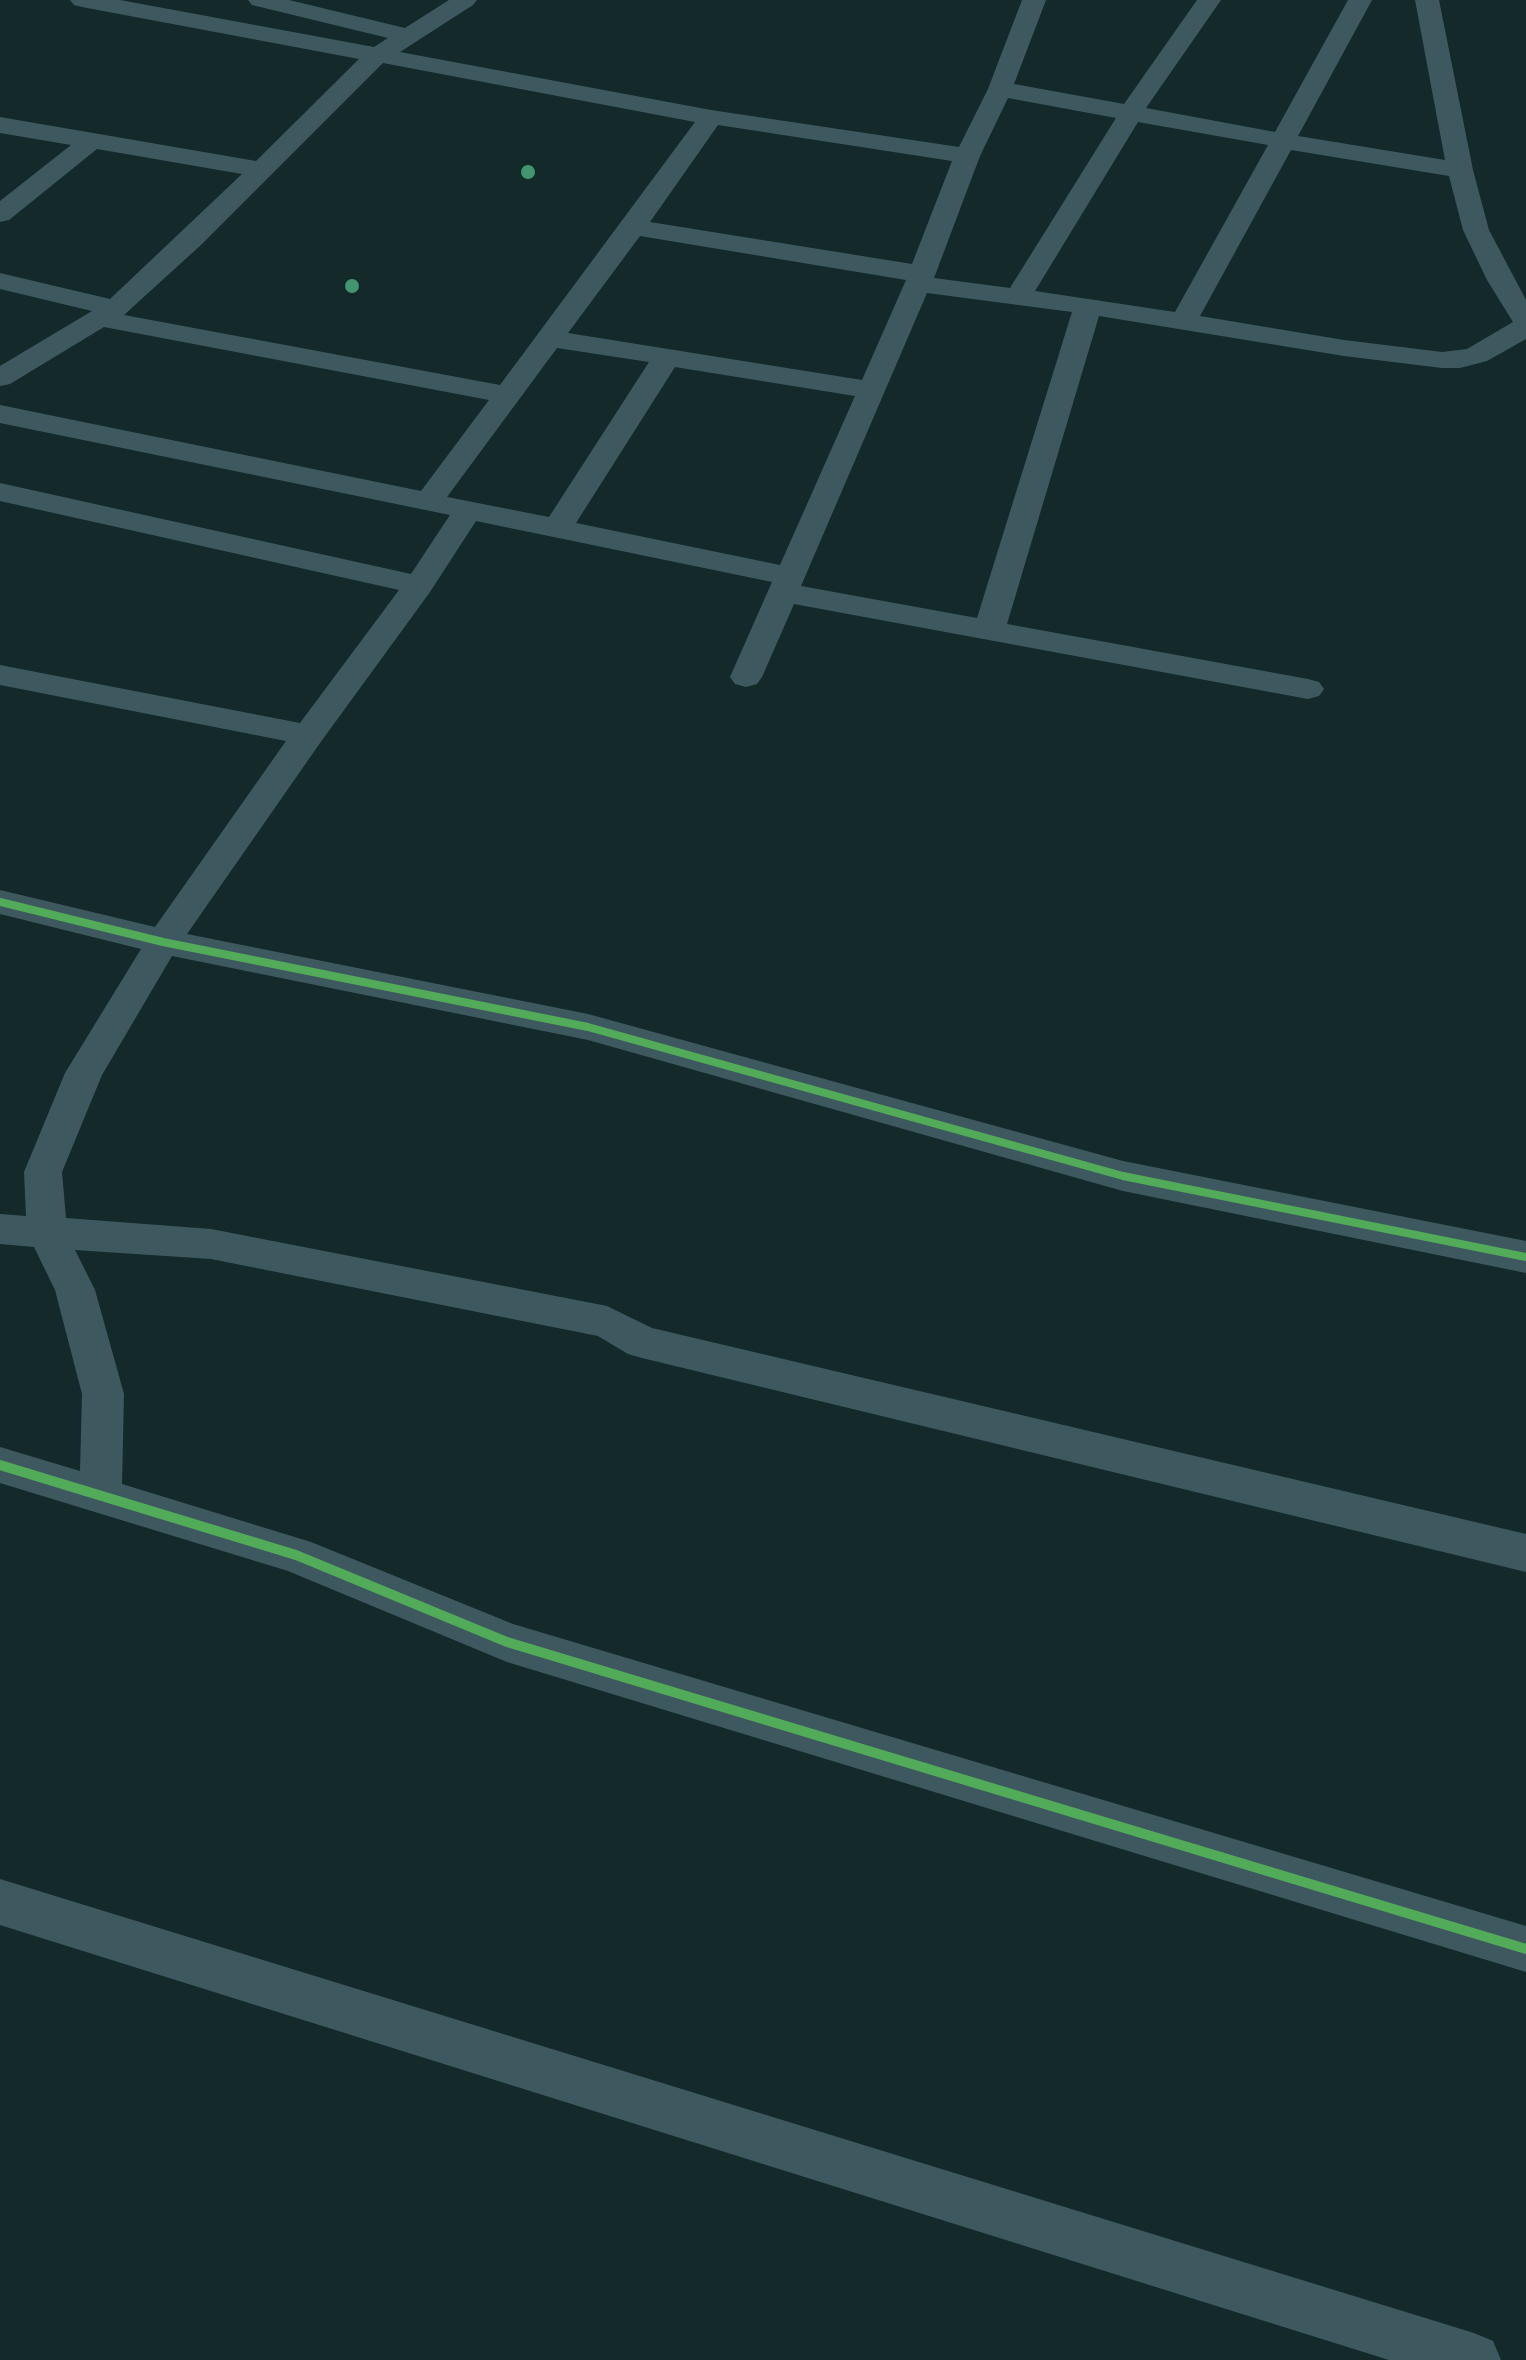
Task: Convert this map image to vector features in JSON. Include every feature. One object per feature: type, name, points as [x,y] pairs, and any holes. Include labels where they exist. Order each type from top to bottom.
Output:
[{"type":"street","points":[[82,0],[375,57],[711,117],[967,156]]},
{"type":"street","points":[[260,0],[409,36]]},
{"type":"street","points":[[0,378],[108,313],[262,170],[375,57],[465,0]]},
{"type":"street","points":[[746,677],[920,279],[967,156],[1000,89],[1034,0]]},
{"type":"street","points":[[1018,296],[1132,111],[1209,0]]},
{"type":"street","points":[[1184,321],[1360,0]]},
{"type":"street","points":[[633,227],[1018,296],[1356,349],[1460,360],[1477,355],[1526,323],[1500,280],[1476,230],[1460,170],[1426,0]]},
{"type":"street","points":[[1000,89],[1460,170]]},
{"type":"street","points":[[428,502],[633,227],[711,117]]},
{"type":"street","points":[[0,125],[262,170]]},
{"type":"street","points":[[0,214],[92,141]]},
{"type":"street","points":[[0,281],[108,313],[508,395]]},
{"type":"street","points":[[989,630],[1088,306]]},
{"type":"street","points":[[550,338],[872,390]]},
{"type":"street","points":[[557,528],[667,357]]},
{"type":"street","points":[[0,414],[557,528],[989,630],[1308,688]]},
{"type":"street","points":[[0,492],[419,585]]},
{"type":"street","points":[[100,1495],[103,1394],[75,1290],[47,1233],[43,1172],[84,1073],[163,942],[308,735],[419,585],[468,510]]},
{"type":"street","points":[[0,675],[308,735]]},
{"type":"street","points":[[0,902],[163,942],[588,1027],[1123,1176],[1526,1257]]},
{"type":"street","points":[[0,1228],[211,1244],[607,1322],[642,1342],[1526,1553]]},
{"type":"street","points":[[0,1465],[296,1555],[507,1642],[1526,1949]]},
{"type":"street","points":[[0,1902],[1474,2360]]},
{"type":"cycle path","points":[[0,902],[163,942],[588,1027],[1123,1176],[1526,1257]]},
{"type":"cycle path","points":[[0,1465],[296,1555],[507,1642],[1526,1949]]}]
